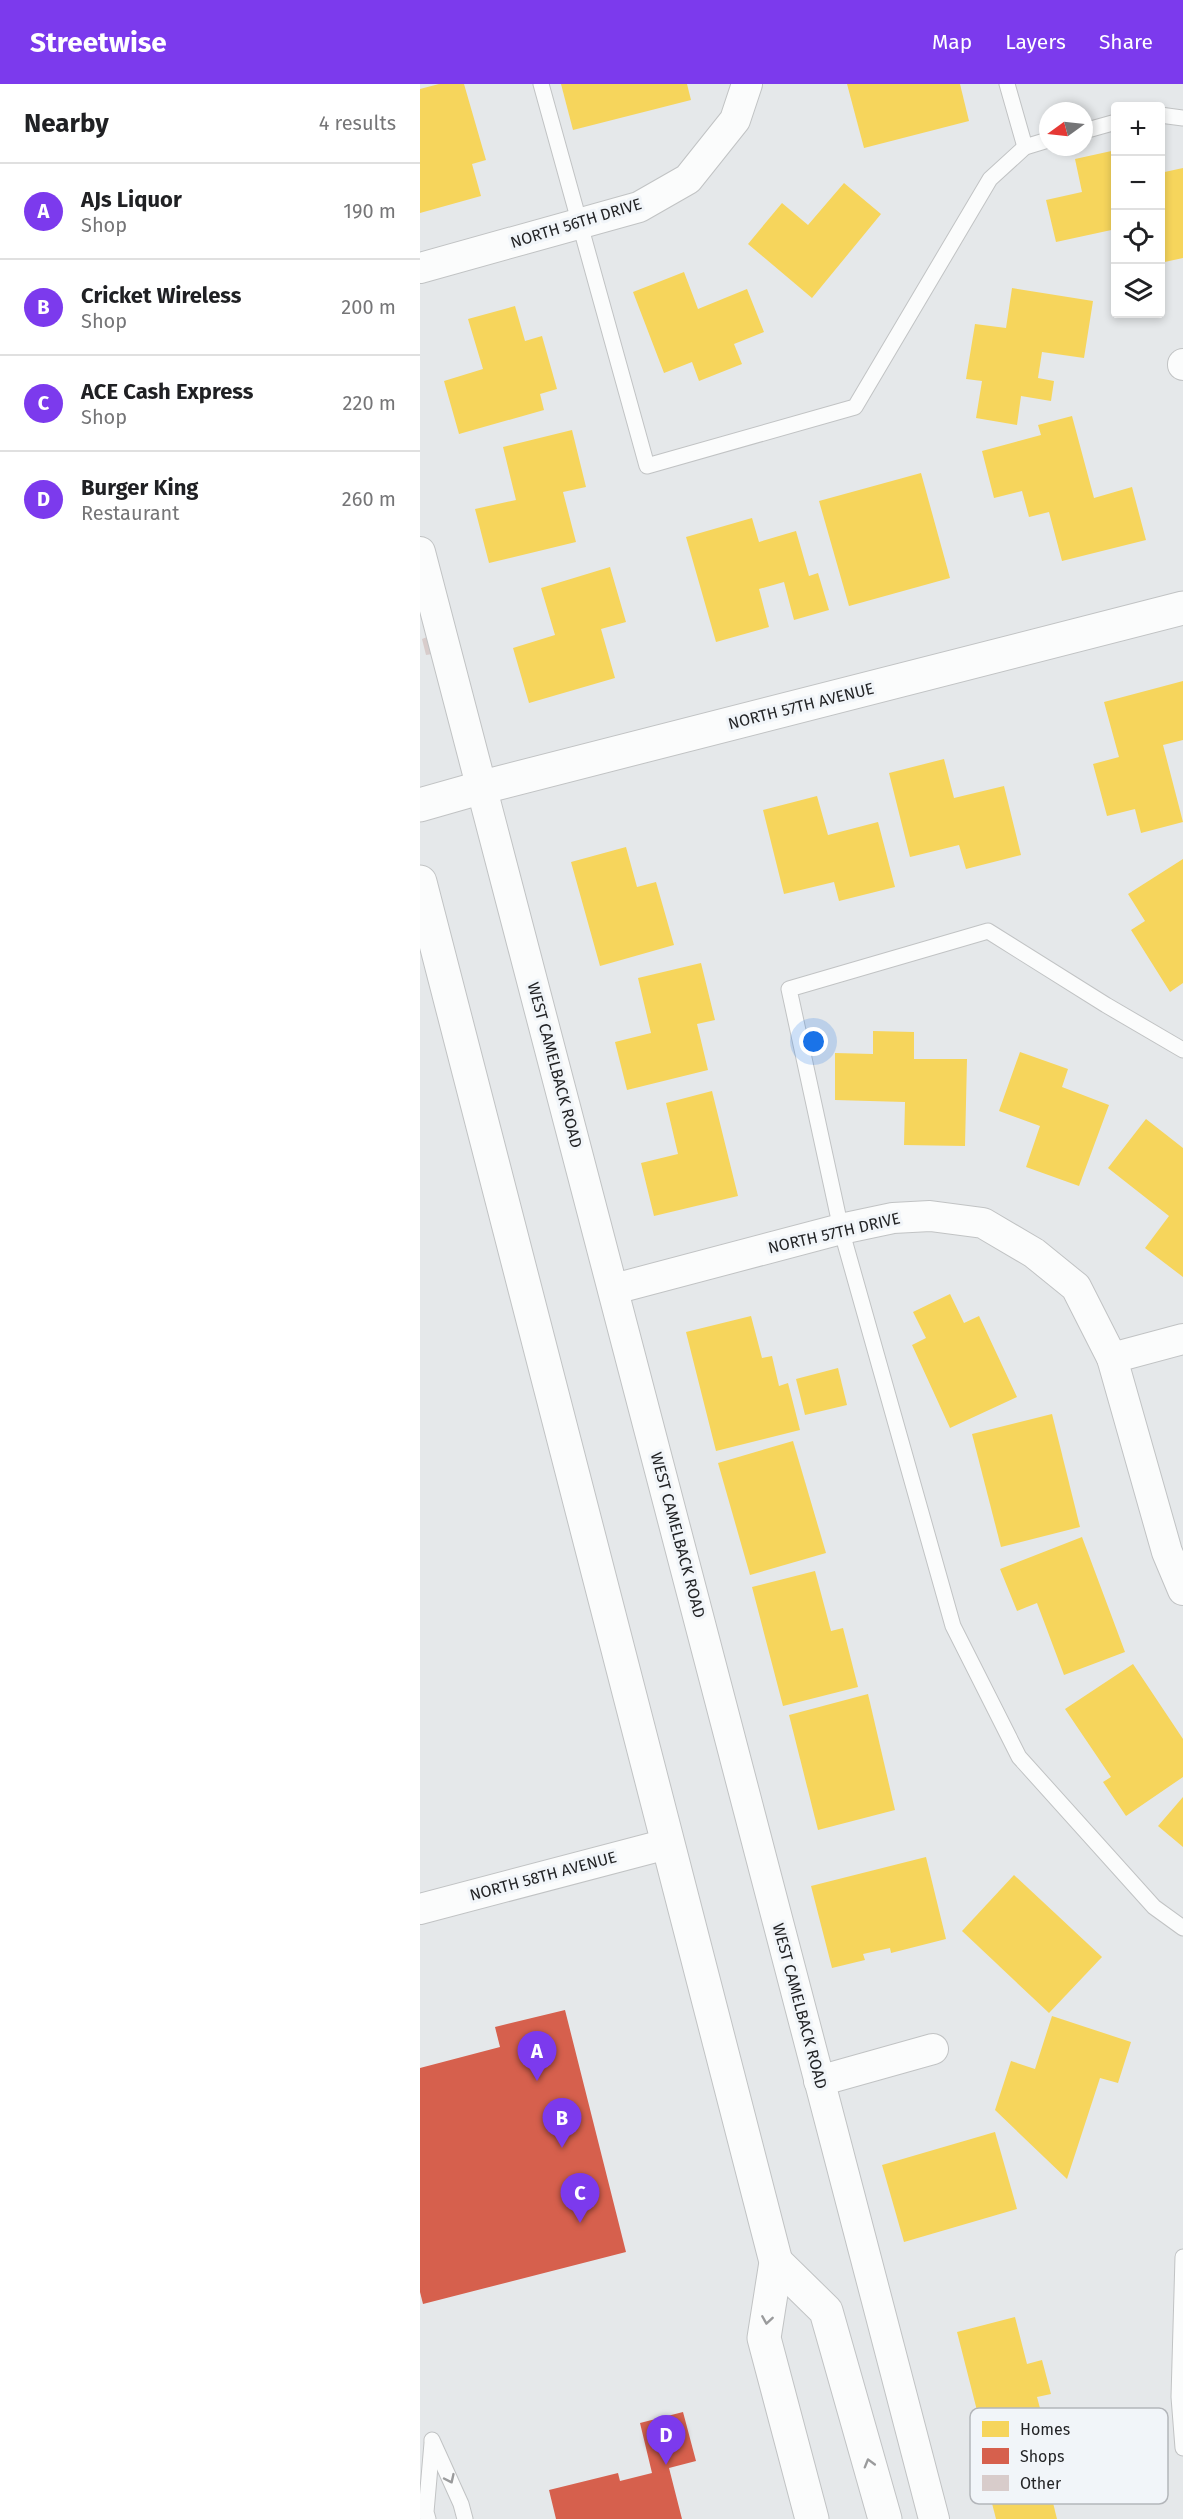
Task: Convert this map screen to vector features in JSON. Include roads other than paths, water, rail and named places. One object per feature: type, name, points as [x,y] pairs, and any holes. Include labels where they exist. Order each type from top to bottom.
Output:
[{"type":"main road","name":"NORTH 57TH AVENUE","points":[[420,805],[1183,608]]},
{"type":"main road","points":[[420,882],[776,2262],[764,2338],[812,2519]]},
{"type":"main road","points":[[776,2262],[826,2310],[885,2519]]},
{"type":"street","name":"NORTH 56TH DRIVE","points":[[420,268],[639,207],[688,179],[735,120],[747,84]]},
{"type":"street","name":"WEST CAMELBACK ROAD","points":[[420,552],[934,2519]]},
{"type":"street","name":"NORTH 57TH DRIVE","points":[[614,1289],[841,1229],[893,1218],[930,1215],[983,1223],[1034,1253],[1076,1287],[1112,1358],[1167,1552],[1183,1590]]},
{"type":"street","points":[[1112,1358],[1183,1339]]},
{"type":"street","name":"NORTH 58TH AVENUE","points":[[420,1909],[667,1844]]},
{"type":"street","points":[[819,2081],[933,2049]]},
{"type":"lane","points":[[542,84],[647,466],[855,407],[990,179],[1025,147],[1039,143]]},
{"type":"lane","points":[[1007,84],[1025,147]]},
{"type":"lane","points":[[1165,116],[1183,118]]},
{"type":"lane","points":[[1093,128],[1111,123]]},
{"type":"lane","points":[[1183,1050],[988,931],[789,989],[841,1229],[952,1626],[1019,1757],[1154,1907],[1183,1928]]},
{"type":"lane","points":[[1183,2257],[1179,2397],[1183,2448]]},
{"type":"lane","points":[[428,2519],[426,2512],[432,2440],[461,2504],[465,2519]]},
{"type":"place","name":"AJs Liquor","points":[[537,2081]]},
{"type":"place","name":"Cricket Wireless","points":[[562,2148]]},
{"type":"place","name":"ACE Cash Express","points":[[580,2223]]},
{"type":"place","name":"Burger King","points":[[666,2465]]}]
